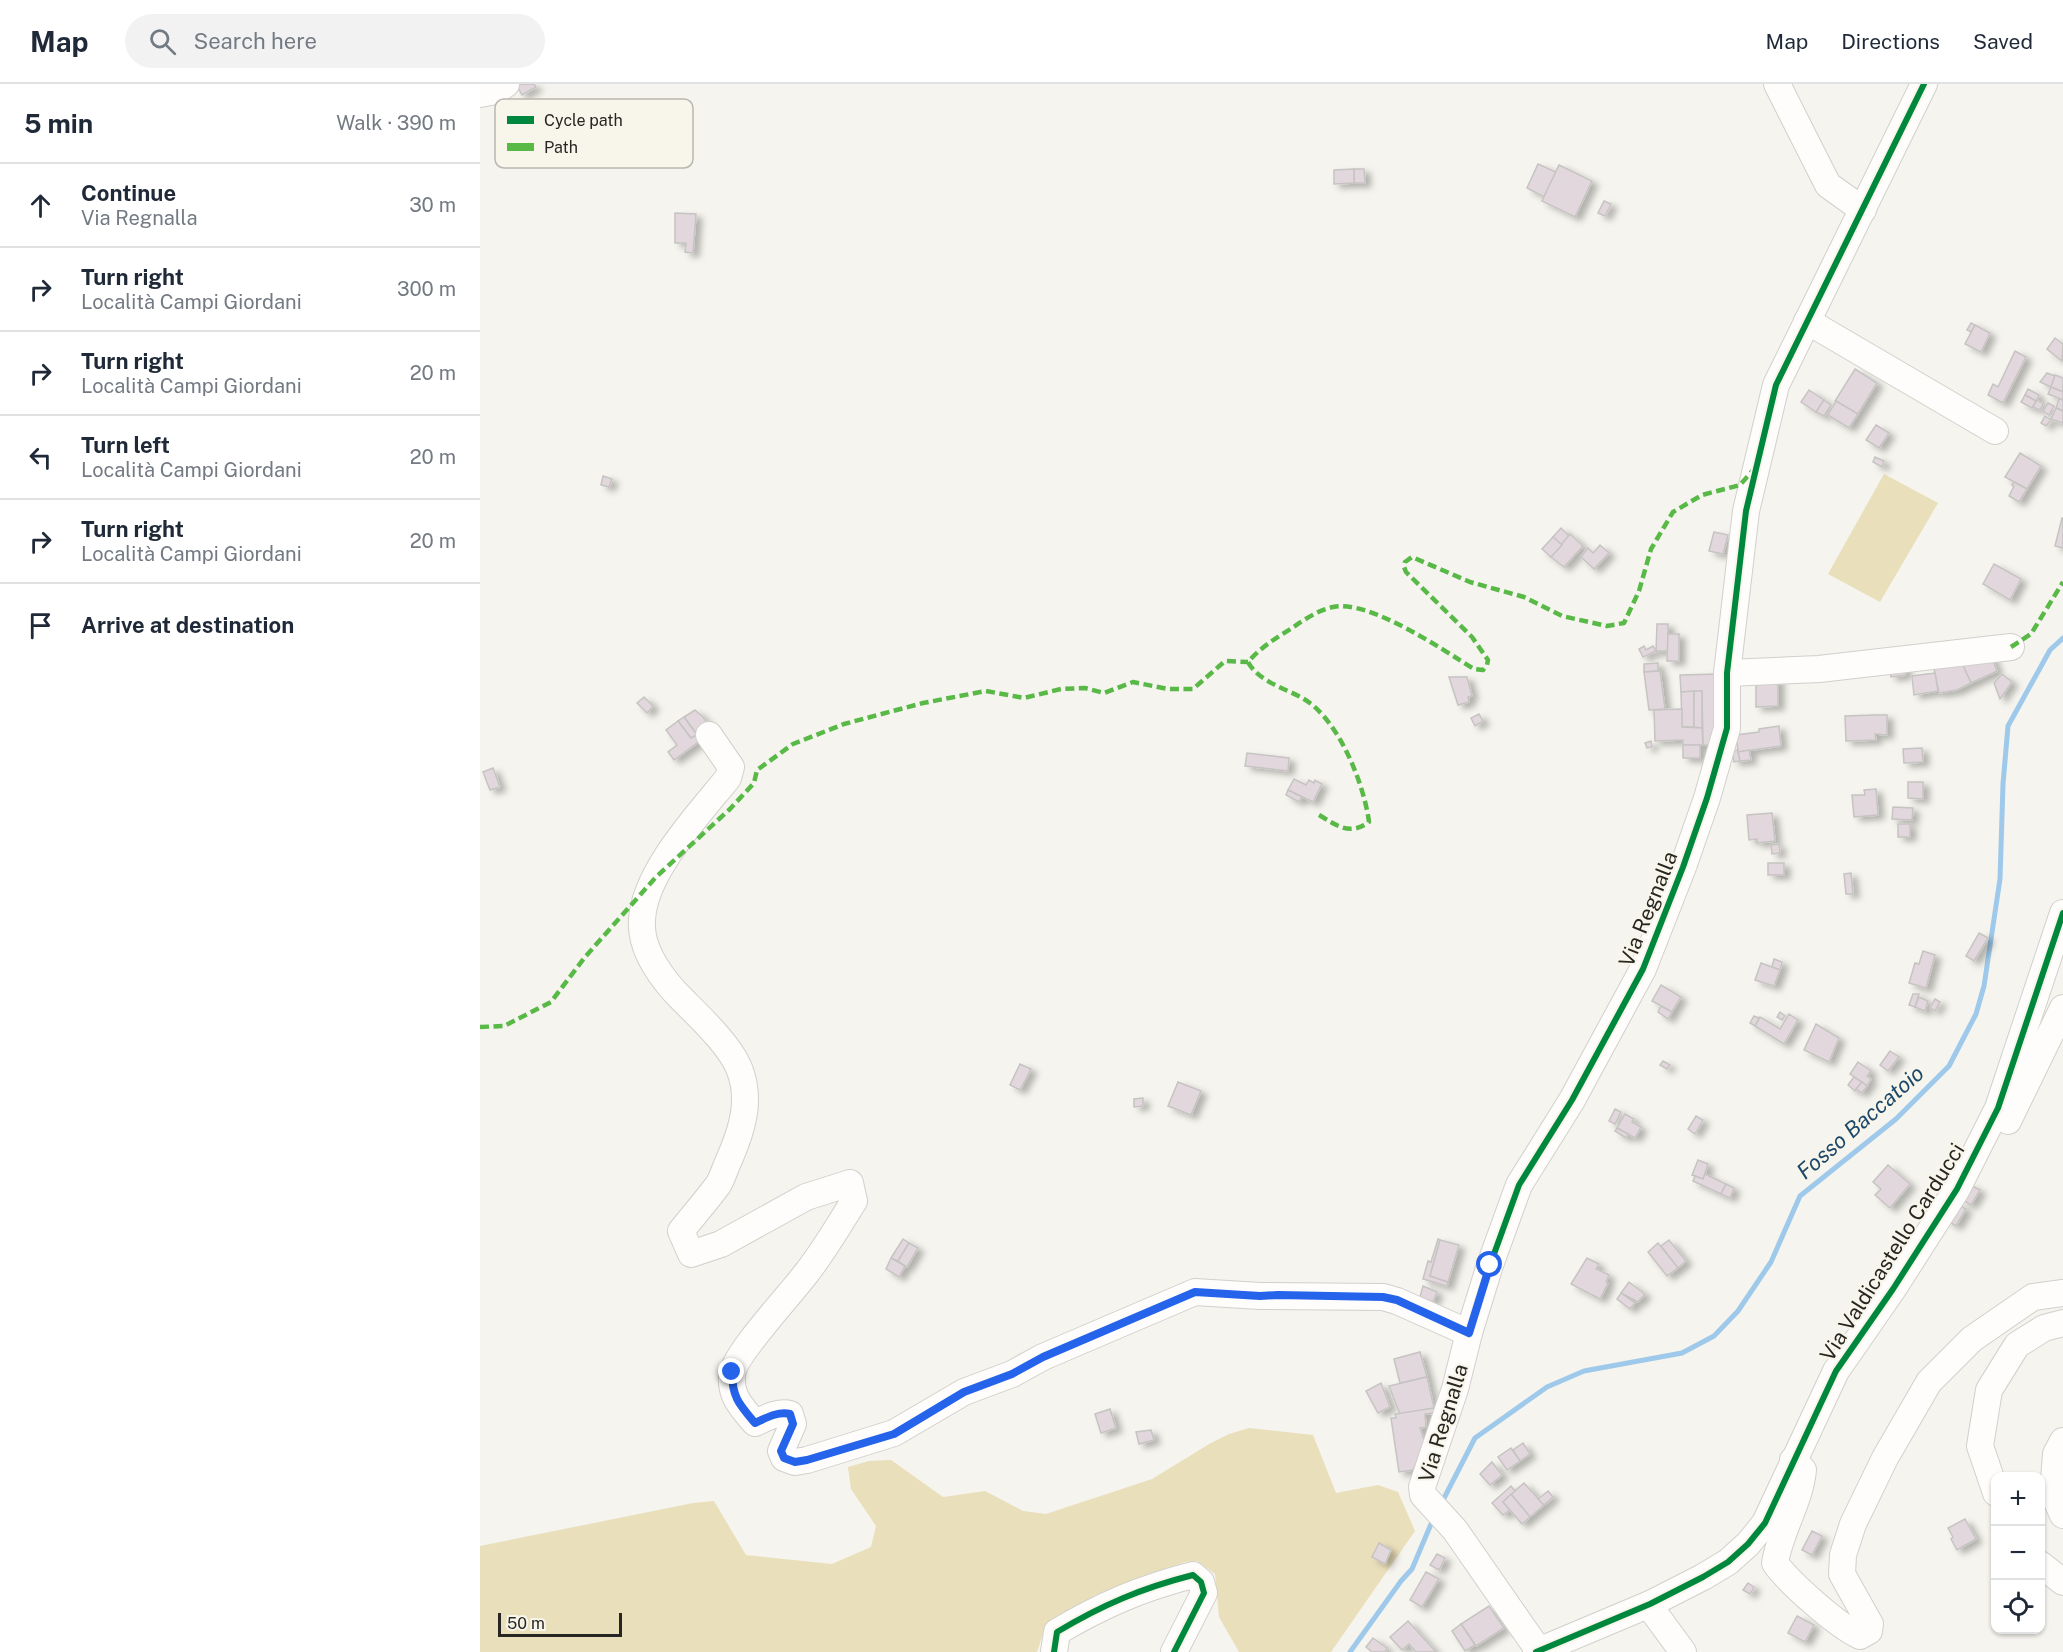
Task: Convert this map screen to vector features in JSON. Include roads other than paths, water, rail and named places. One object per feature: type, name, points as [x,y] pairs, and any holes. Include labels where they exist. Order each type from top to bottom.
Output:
[{"type":"street","points":[[480,94],[496,90],[506,84]]},
{"type":"street","points":[[1778,84],[1828,185],[1863,210]]},
{"type":"street","name":"Via Regnalla","points":[[1537,1651],[1455,1530],[1423,1495],[1422,1487],[1455,1389],[1490,1265],[1519,1185],[1572,1100],[1643,969],[1683,867],[1707,798],[1727,728],[1727,672],[1746,511],[1776,385],[1923,84]]},
{"type":"street","points":[[1807,321],[1995,431]]},
{"type":"street","points":[[1727,672],[1819,669],[2011,647]]},
{"type":"street","points":[[709,735],[730,767],[728,778],[663,860],[644,903],[641,920],[644,942],[662,977],[716,1035],[738,1067],[746,1093],[745,1112],[736,1143],[719,1183],[681,1231],[691,1254],[721,1244],[806,1197],[850,1183],[854,1202],[808,1271],[741,1354],[732,1372],[732,1390],[738,1404],[755,1423],[775,1414],[783,1412],[790,1414],[793,1424],[781,1451],[784,1458],[795,1462],[807,1460],[894,1434],[964,1392],[1012,1374],[1043,1357],[1195,1292],[1260,1296],[1383,1297],[1397,1300],[1469,1333]]},
{"type":"street","name":"Via Valdicastello Carducci","points":[[1537,1651],[1579,1644],[1703,1577],[1728,1562],[1749,1544],[1765,1523],[1836,1371],[1893,1289],[1957,1189],[1998,1108],[2063,913]]},
{"type":"street","points":[[1972,1159],[1980,1160],[1994,1150],[2063,1008]]},
{"type":"street","points":[[1793,1460],[1803,1470],[1802,1485],[1778,1542],[1775,1563],[1784,1577],[1860,1636],[1869,1630],[1870,1624],[1842,1574],[1843,1555],[1853,1524],[1871,1486],[1929,1382],[1972,1339],[2033,1297],[2063,1293]]},
{"type":"street","points":[[1991,1480],[1980,1446],[1989,1390],[2017,1345],[2044,1328],[2063,1323]]},
{"type":"street","points":[[2063,1441],[2056,1454],[2053,1493],[2063,1515]]},
{"type":"street","points":[[2045,1568],[2063,1582]]},
{"type":"street","points":[[1054,1652],[1057,1632],[1094,1610],[1151,1586],[1192,1575],[1201,1582],[1204,1593],[1174,1652]]},
{"type":"street","points":[[1650,1604],[1683,1652]]},
{"type":"waterway","name":"Fosso Baccatoio","points":[[1441,1504],[1475,1438],[1547,1387],[1584,1371],[1682,1353],[1714,1336],[1738,1311],[1771,1262],[1800,1196],[1896,1119],[1949,1066],[1976,1014],[1984,986],[2000,879],[2003,784],[2008,726],[2050,650],[2063,638]]},
{"type":"waterway","name":"Fosso Baccatoio","points":[[1350,1652],[1412,1569],[1434,1517]]}]
